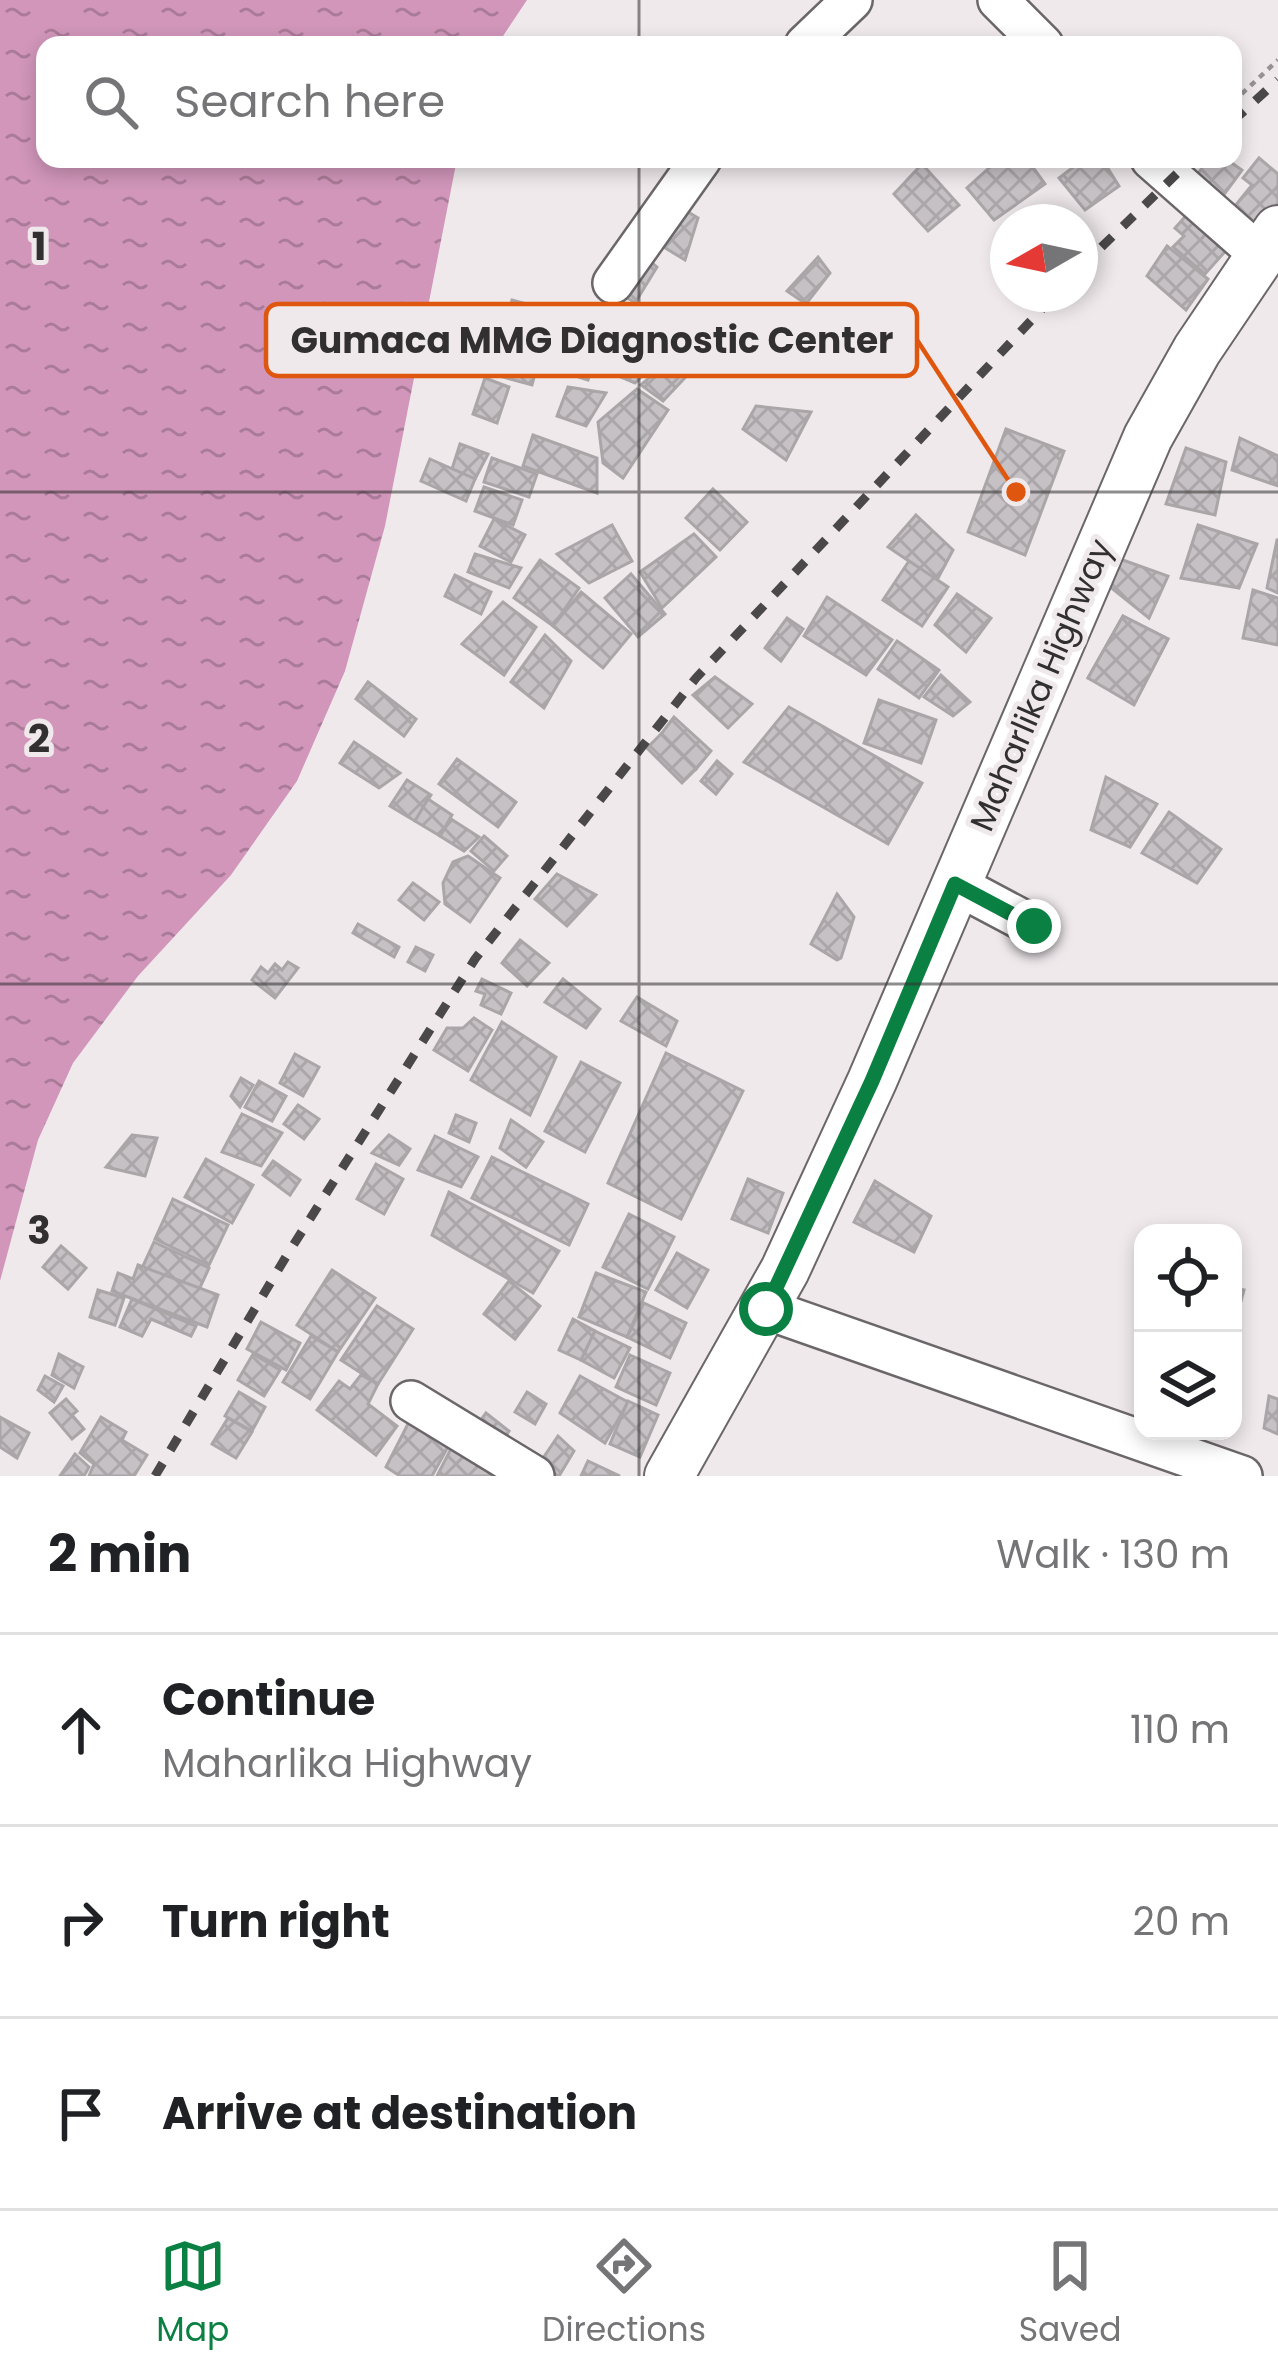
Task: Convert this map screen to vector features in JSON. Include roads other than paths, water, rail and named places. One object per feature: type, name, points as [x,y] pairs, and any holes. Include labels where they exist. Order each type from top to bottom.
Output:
[{"type":"main road","name":"Maharlika Highway","points":[[669,1476],[766,1309],[872,1081],[1148,437],[1197,350],[1268,242]]},
{"type":"street","points":[[814,36],[852,0]]},
{"type":"street","points":[[998,0],[1034,36]]},
{"type":"street","points":[[613,283],[695,168]]},
{"type":"street","points":[[1164,168],[1268,242]]},
{"type":"street","points":[[955,884],[1034,926]]},
{"type":"street","points":[[766,1309],[1242,1476]]},
{"type":"street","points":[[411,1401],[535,1476]]},
{"type":"water","points":[[0,0],[527,0],[503,36],[36,36],[36,168],[455,168],[385,526],[345,671],[297,781],[231,875],[138,976],[73,1063],[38,1140],[0,1281]]},
{"type":"railway","points":[[1242,113],[1278,80]]},
{"type":"railway","points":[[1098,250],[1183,168]]},
{"type":"railway","points":[[155,1476],[287,1255],[475,959],[696,678],[1039,312]]},
{"type":"place","name":"Gumaca MMG Diagnostic Center","points":[[1016,492]]}]
